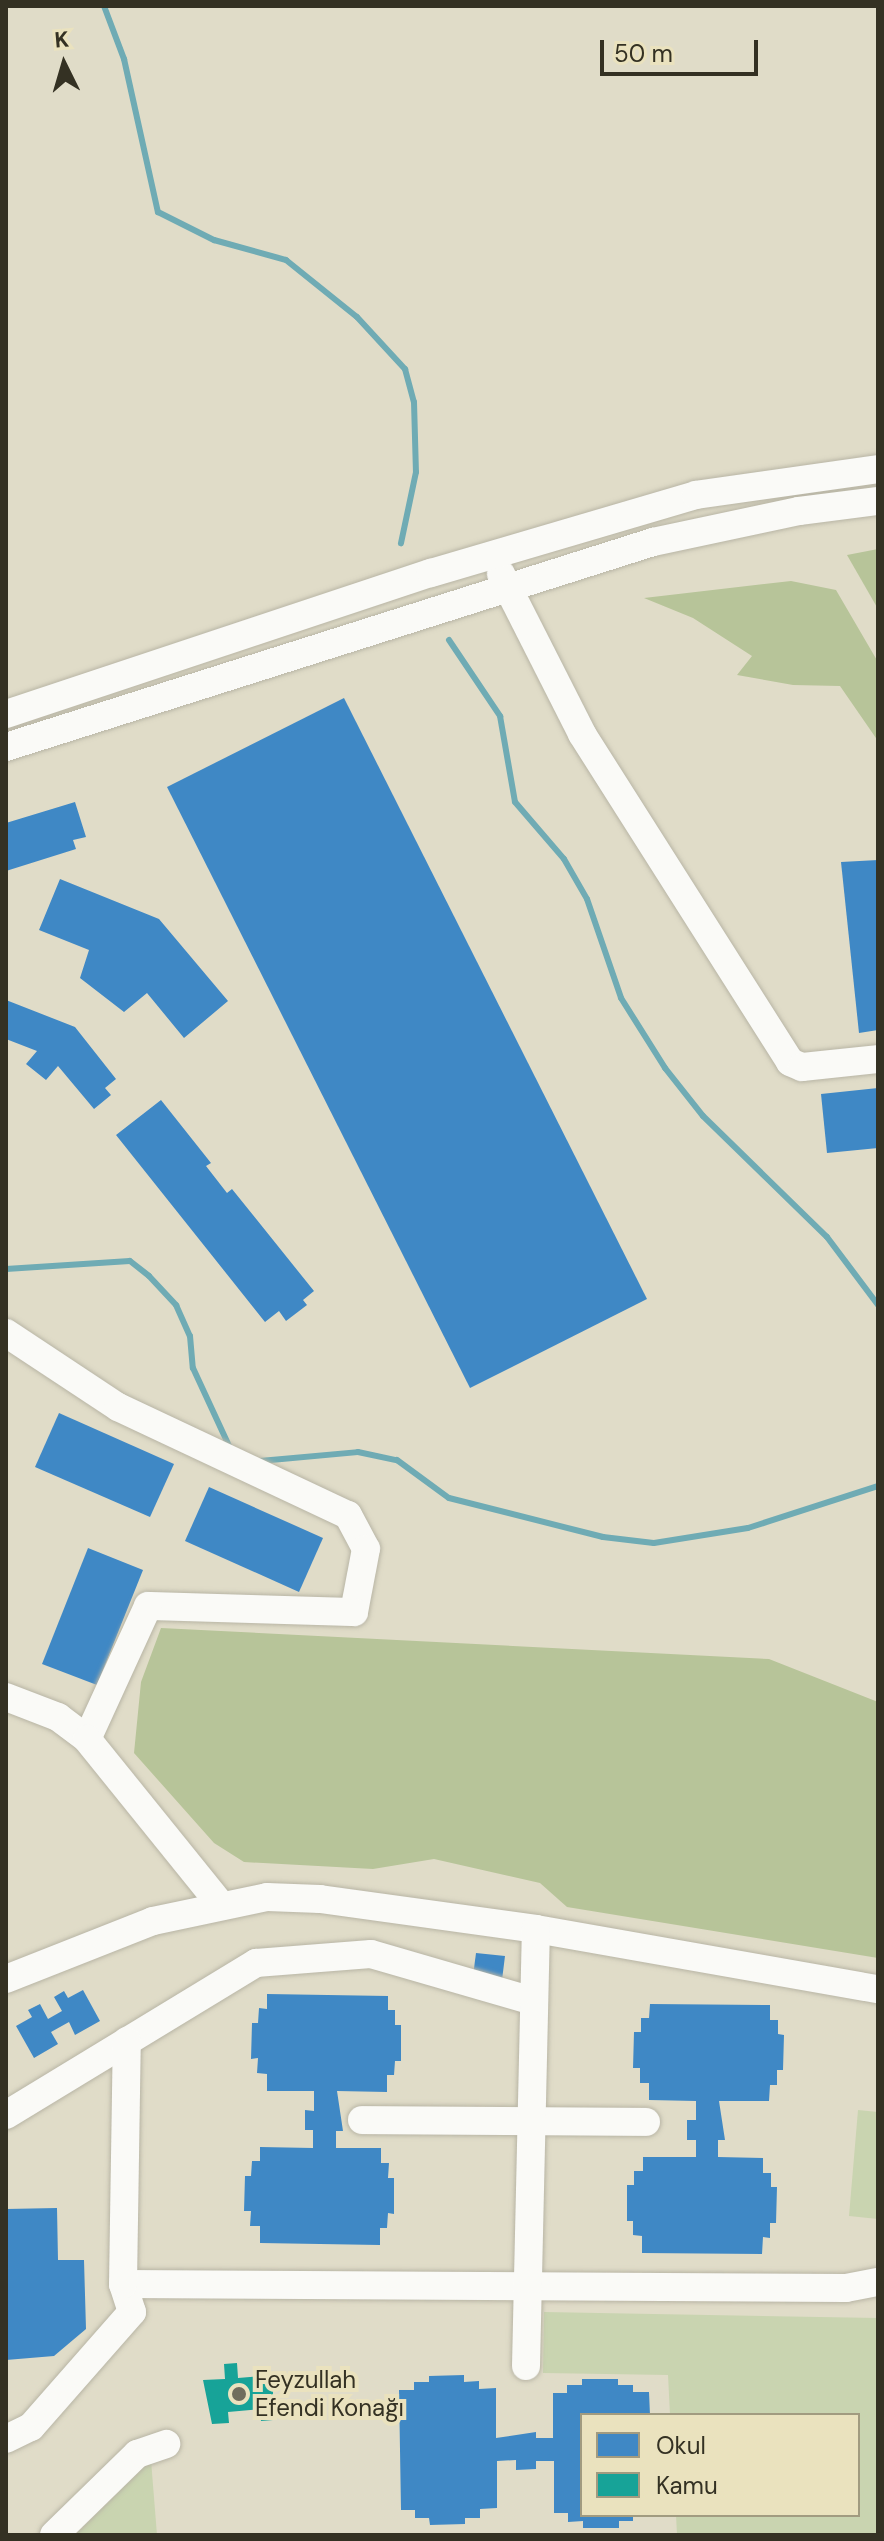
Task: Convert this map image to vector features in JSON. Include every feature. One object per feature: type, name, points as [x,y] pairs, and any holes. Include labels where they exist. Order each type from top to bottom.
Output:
[{"type":"street","points":[[6,714],[492,555],[696,495],[878,469]]},
{"type":"street","points":[[6,747],[653,542],[799,511],[878,501]]},
{"type":"street","points":[[492,555],[582,734],[790,1062],[802,1067],[878,1059]]},
{"type":"street","points":[[75,691],[85,721]]},
{"type":"street","points":[[6,1333],[118,1407],[348,1515],[366,1549],[354,1612],[148,1606],[87,1739]]},
{"type":"street","points":[[6,1697],[58,1717],[87,1739],[220,1904]]},
{"type":"street","points":[[6,1979],[153,1921],[220,1904],[267,1897],[320,1899],[536,1929],[878,1989]]},
{"type":"street","points":[[526,2366],[536,1929]]},
{"type":"street","points":[[6,2115],[256,1963],[371,1954],[533,2001]]},
{"type":"street","points":[[6,2439],[31,2427],[132,2312],[123,2284],[127,2041]]},
{"type":"street","points":[[362,2120],[646,2122]]},
{"type":"street","points":[[123,2284],[846,2288],[878,2282]]},
{"type":"street","points":[[846,2288],[878,2296]]},
{"type":"street","points":[[54,2535],[137,2454],[166,2444]]},
{"type":"green space","points":[[878,549],[878,609],[847,555]]},
{"type":"green space","points":[[791,581],[836,590],[878,662],[878,741],[840,686],[793,685],[737,675],[752,656],[693,618],[644,598]]},
{"type":"green space","points":[[161,1628],[769,1659],[878,1702],[878,1958],[567,1907],[540,1883],[434,1859],[373,1869],[244,1862],[214,1843],[134,1753],[141,1682]]},
{"type":"green space","points":[[858,2110],[878,2112],[878,2219],[849,2216]]},
{"type":"green space","points":[[544,2312],[878,2318],[878,2535],[677,2535],[676,2517],[860,2517],[860,2413],[670,2413],[668,2375],[543,2373]]},
{"type":"green space","points":[[151,2460],[157,2535],[75,2535]]},
{"type":"building: Okul","points":[[344,698],[647,1299],[470,1388],[167,787]]},
{"type":"building: Okul","points":[[75,802],[86,837],[73,840],[76,849],[6,871],[6,823]]},
{"type":"building: Okul","points":[[878,860],[878,1030],[859,1033],[841,862]]},
{"type":"building: Okul","points":[[60,879],[159,919],[228,1001],[184,1038],[147,993],[124,1012],[80,978],[89,950],[39,930]]},
{"type":"building: Okul","points":[[6,1000],[75,1027],[116,1079],[105,1088],[111,1095],[94,1109],[58,1066],[46,1080],[26,1064],[37,1051],[6,1039]]},
{"type":"building: Okul","points":[[878,1088],[878,1148],[827,1153],[821,1094]]},
{"type":"building: Okul","points":[[161,1100],[211,1163],[206,1166],[227,1193],[232,1189],[314,1291],[303,1300],[307,1305],[286,1321],[279,1311],[265,1322],[116,1135]]},
{"type":"building: Okul","points":[[59,1413],[174,1464],[150,1517],[35,1467]]},
{"type":"building: Okul","points":[[209,1487],[323,1538],[299,1592],[185,1541]]},
{"type":"building: Okul","points":[[88,1548],[143,1570],[97,1685],[42,1664]]},
{"type":"building: Okul","points":[[476,1953],[505,1956],[502,1980],[473,1976]]},
{"type":"building: Okul","points":[[83,1990],[100,2021],[75,2035],[69,2022],[51,2032],[58,2044],[34,2058],[16,2026],[32,2017],[28,2010],[40,2004],[48,2019],[62,2011],[54,1997],[64,1991],[68,1998]]},
{"type":"building: Okul","points":[[267,1994],[388,1996],[388,2010],[395,2010],[395,2025],[401,2025],[401,2061],[395,2061],[394,2075],[387,2075],[387,2092],[337,2091],[343,2131],[336,2131],[336,2148],[381,2148],[381,2163],[389,2163],[388,2178],[394,2178],[394,2214],[388,2213],[387,2228],[380,2228],[380,2245],[260,2243],[260,2226],[250,2226],[251,2211],[244,2211],[245,2176],[251,2176],[252,2161],[260,2161],[260,2147],[313,2148],[313,2130],[305,2130],[305,2110],[314,2111],[314,2091],[267,2091],[267,2074],[257,2073],[258,2058],[251,2059],[252,2023],[258,2023],[259,2008],[267,2009]]},
{"type":"building: Okul","points":[[650,2004],[770,2005],[770,2020],[778,2020],[778,2034],[784,2035],[783,2070],[777,2070],[777,2085],[770,2085],[769,2101],[719,2101],[725,2140],[718,2140],[718,2157],[763,2158],[763,2173],[771,2173],[771,2187],[777,2187],[776,2223],[770,2223],[770,2238],[763,2237],[762,2254],[642,2253],[642,2236],[633,2235],[633,2221],[627,2221],[627,2185],[634,2185],[634,2171],[643,2171],[643,2157],[696,2157],[696,2140],[687,2140],[687,2120],[696,2120],[696,2101],[649,2100],[649,2083],[640,2083],[640,2068],[633,2068],[634,2032],[641,2032],[641,2018],[649,2018]]},
{"type":"building: Okul","points":[[57,2208],[58,2260],[84,2260],[86,2329],[54,2356],[6,2360],[6,2209]]},
{"type":"building: Okul","points":[[464,2375],[464,2382],[479,2381],[479,2389],[496,2388],[496,2438],[536,2432],[536,2438],[553,2438],[553,2393],[567,2393],[567,2385],[582,2385],[582,2379],[618,2379],[618,2385],[633,2385],[633,2392],[649,2392],[650,2413],[580,2413],[580,2517],[633,2517],[633,2521],[619,2521],[619,2528],[583,2528],[583,2521],[568,2522],[568,2513],[554,2513],[554,2461],[536,2461],[536,2469],[516,2470],[516,2460],[497,2461],[497,2508],[480,2509],[480,2518],[465,2518],[465,2524],[430,2525],[429,2518],[415,2518],[415,2510],[401,2510],[399,2390],[414,2390],[414,2382],[429,2382],[429,2376]]},
{"type":"building: Kamu","name":"Feyzullah Efendi Konağı","points":[[237,2363],[238,2378],[273,2375],[273,2420],[261,2421],[260,2409],[228,2412],[229,2423],[212,2424],[203,2380],[225,2379],[224,2364]]},
{"type":"waterway","points":[[104,6],[124,59],[158,212],[214,240],[286,260],[357,317],[405,369],[414,402],[416,472],[401,543]]},
{"type":"waterway","points":[[449,640],[500,716],[515,802],[564,859],[587,899],[621,998],[665,1068],[703,1116],[827,1237],[878,1305]]},
{"type":"waterway","points":[[6,1269],[130,1261],[149,1276],[176,1305],[190,1336],[193,1368],[229,1446]]},
{"type":"waterway","points":[[260,1461],[358,1452],[397,1460],[449,1498],[603,1537],[654,1543],[748,1528],[878,1486]]},
{"type":"place","name":"Feyzullah Efendi Konağı","points":[[239,2394]]}]
